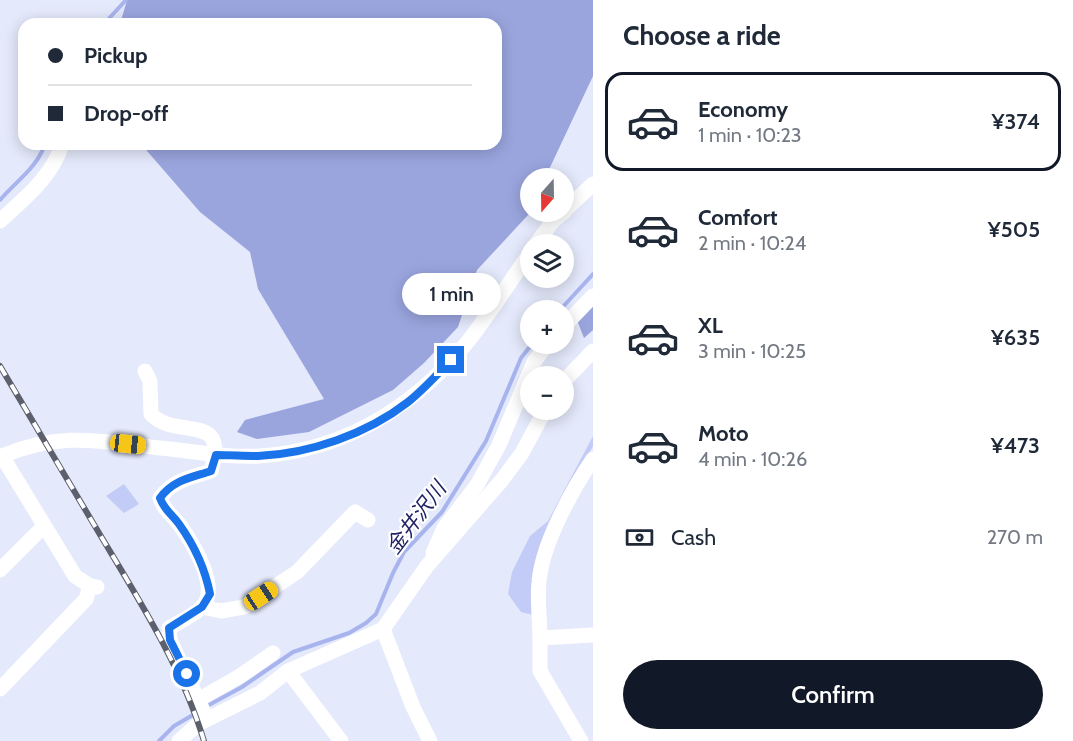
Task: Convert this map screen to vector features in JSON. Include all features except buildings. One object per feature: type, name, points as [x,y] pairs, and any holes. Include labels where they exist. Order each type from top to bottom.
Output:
[{"type":"street","points":[[0,221],[43,178],[58,159],[60,150]]},
{"type":"street","points":[[574,202],[593,184]]},
{"type":"street","points":[[0,689],[86,599],[94,586],[75,576],[1,457],[29,446],[55,440],[84,440],[216,455],[259,456],[295,451],[330,442],[369,425],[407,403],[435,378],[466,344],[520,268]]},
{"type":"street","points":[[574,316],[593,296]]},
{"type":"street","points":[[574,371],[593,351]]},
{"type":"street","points":[[428,566],[444,528],[477,485],[499,445],[534,362],[540,354]]},
{"type":"street","points":[[145,371],[150,381],[151,414],[159,422],[194,429],[211,436],[216,443],[216,455],[211,471],[177,482],[168,487],[160,498],[163,509],[175,519],[194,544],[208,582],[210,594],[202,607],[169,628],[170,640],[203,710]]},
{"type":"street","points":[[203,710],[260,693],[288,671],[383,629],[428,566],[502,480],[522,453],[540,420]]},
{"type":"street","points":[[581,741],[540,671],[539,581],[550,539],[580,479],[593,459]]},
{"type":"street","points":[[202,607],[221,611],[244,607],[297,572],[355,512],[368,520]]},
{"type":"street","points":[[0,570],[44,526]]},
{"type":"street","points":[[383,629],[413,707],[430,741]]},
{"type":"street","points":[[540,638],[593,635]]},
{"type":"street","points":[[179,741],[198,724],[203,710],[240,676],[273,653]]},
{"type":"street","points":[[288,671],[341,741]]},
{"type":"shaded area","points":[[127,0],[593,0],[593,76],[550,168],[520,168],[522,222],[477,270],[458,327],[424,363],[393,390],[309,432],[257,439],[237,432],[245,420],[324,399],[258,289],[250,252],[200,212],[146,150],[502,150],[502,18],[122,18]]},
{"type":"shaded area","points":[[593,294],[593,330],[584,338],[575,315]]},
{"type":"shaded area","points":[[593,436],[593,446],[558,510],[533,615],[521,612],[508,594],[512,572],[530,536],[548,521]]},
{"type":"shaded area","points":[[124,484],[139,504],[124,513],[106,496]]},
{"type":"waterway","points":[[110,18],[126,0]]},
{"type":"waterway","points":[[0,200],[37,160],[42,150]]},
{"type":"waterway","name":"金井沢川","points":[[569,300],[593,274]]},
{"type":"waterway","name":"金井沢川","points":[[207,706],[242,687],[293,652],[349,633],[376,614],[404,552],[442,512],[486,441],[524,354]]},
{"type":"waterway","name":"金井沢川","points":[[159,741],[174,726],[198,712]]},
{"type":"railway","points":[[0,366],[159,636],[184,688],[204,741]]},
{"type":"route","points":[[187,674],[170,640],[169,628],[202,607],[210,594],[194,544],[175,519],[163,509],[160,498],[168,487],[211,471],[216,455],[259,456],[295,451],[330,442],[355,432],[407,403],[451,360]]}]
